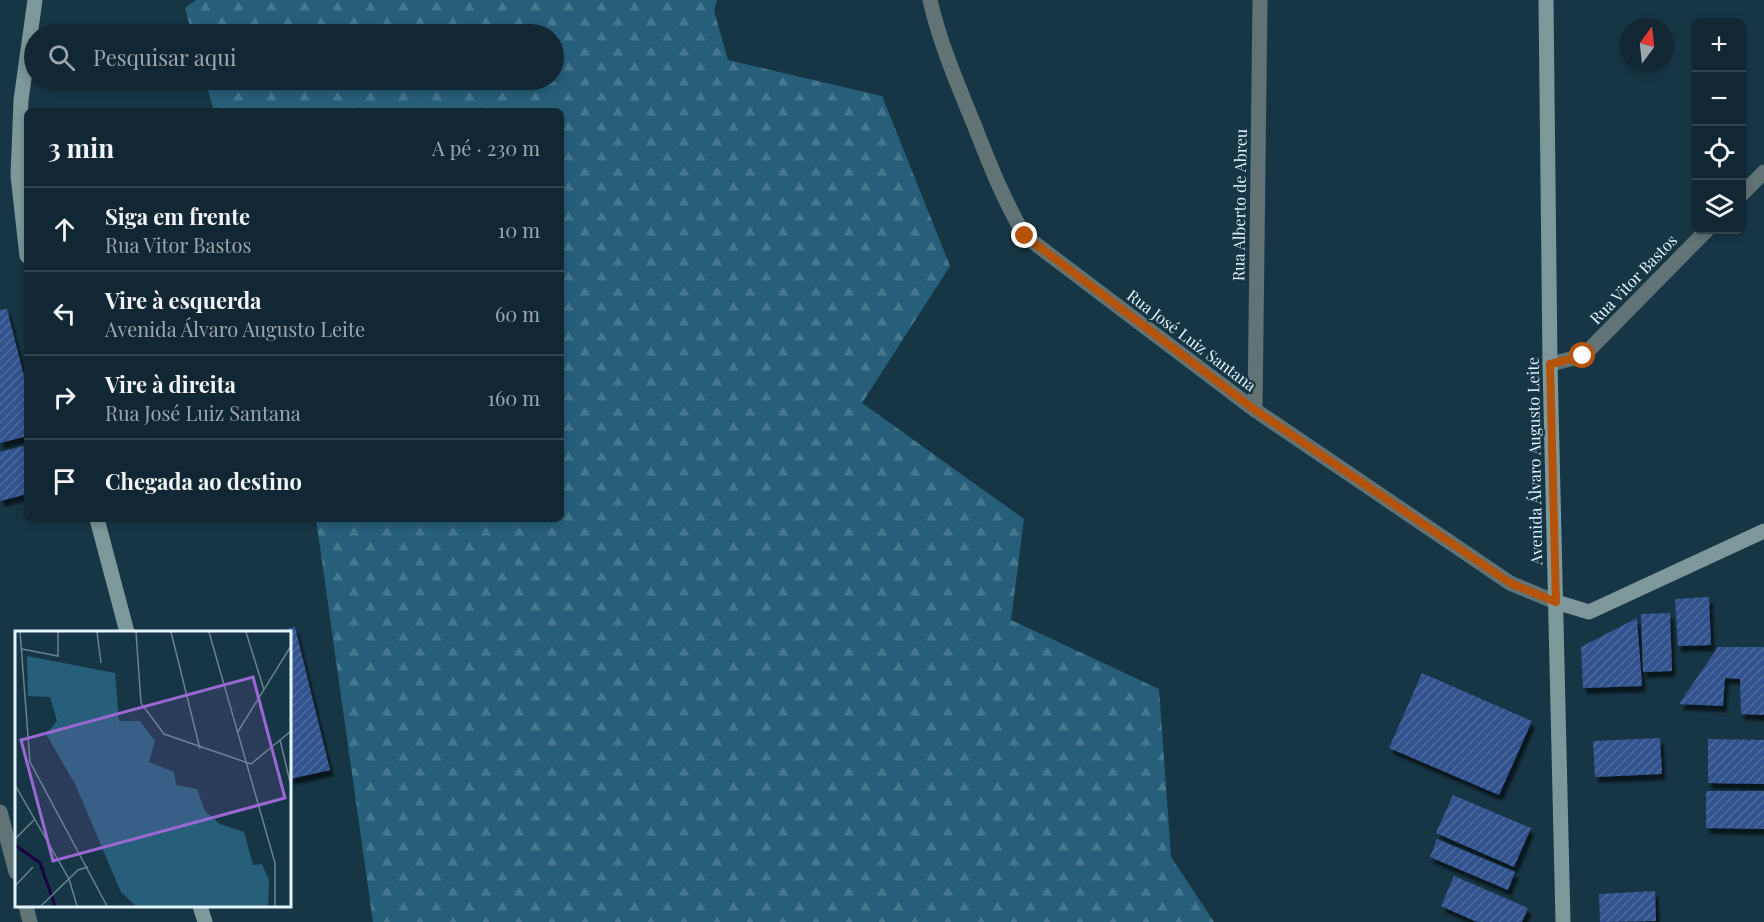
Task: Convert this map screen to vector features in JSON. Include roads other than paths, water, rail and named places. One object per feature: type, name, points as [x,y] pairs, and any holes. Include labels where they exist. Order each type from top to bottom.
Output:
[{"type":"street","points":[[32,24],[35,0]]},
{"type":"street","name":"Rua José Luiz Santana","points":[[930,0],[936,25],[962,97],[1006,204],[1025,236],[1255,410],[1510,583],[1556,602]]},
{"type":"street","name":"Rua Alberto de Abreu","points":[[1255,410],[1260,0]]},
{"type":"street","name":"Avenida Álvaro Augusto Leite","points":[[1546,0],[1550,364],[1563,922]]},
{"type":"street","points":[[24,79],[18,176],[24,229]]},
{"type":"street","points":[[1746,190],[1764,171]]},
{"type":"street","name":"Rua Vitor Bastos","points":[[1550,364],[1583,356],[1703,234]]},
{"type":"street","points":[[98,522],[126,631]]},
{"type":"street","points":[[1556,602],[1589,612],[1764,531]]},
{"type":"street","points":[[0,812],[15,868]]},
{"type":"street","points":[[26,907],[30,922]]},
{"type":"street","points":[[200,907],[205,922]]}]
